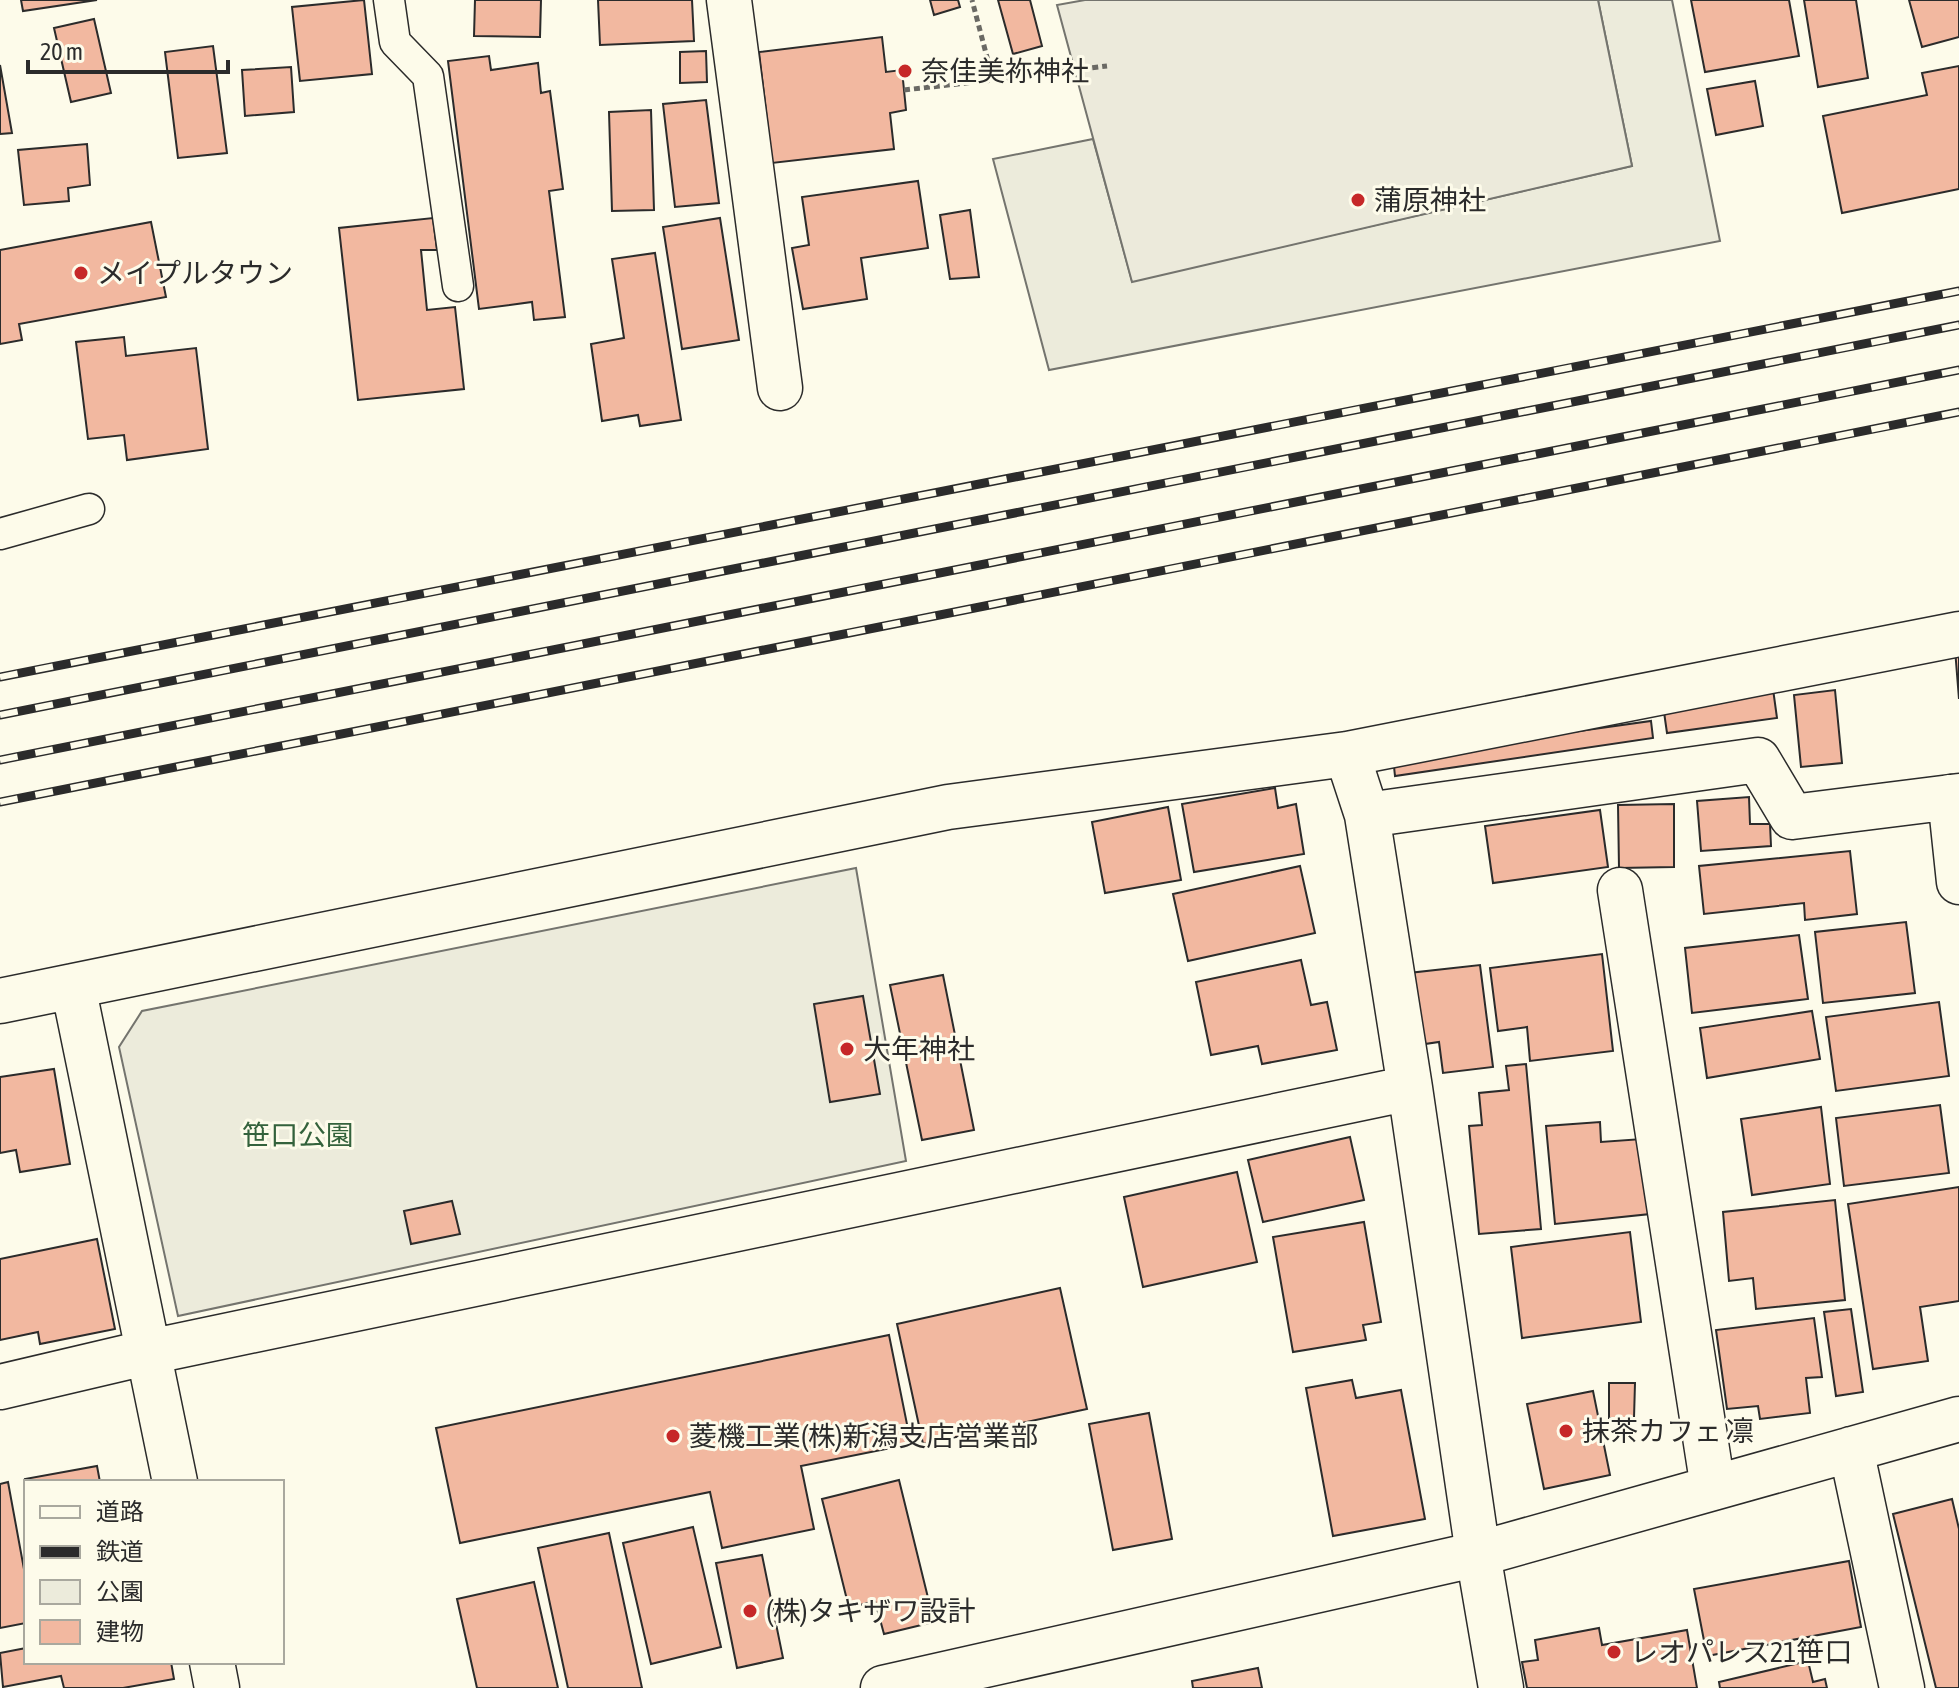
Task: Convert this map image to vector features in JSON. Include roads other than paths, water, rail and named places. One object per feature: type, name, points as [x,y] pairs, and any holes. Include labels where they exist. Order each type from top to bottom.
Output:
[{"type":"street","points":[[729,0],[780,388]]},
{"type":"street","points":[[0,1001],[948,807],[1347,754],[1959,634]]},
{"type":"street","points":[[1347,754],[1367,815],[1478,1554],[1501,1688]]},
{"type":"street","points":[[1367,815],[1758,760],[1792,817],[1955,797],[1959,882]]},
{"type":"street","points":[[1620,890],[1713,1488]]},
{"type":"street","points":[[73,986],[175,1480]]},
{"type":"street","points":[[0,1387],[149,1352],[1410,1088]]},
{"type":"street","points":[[883,1688],[1478,1554],[1959,1419]]},
{"type":"street","points":[[1851,1449],[1902,1688]]},
{"type":"street","points":[[212,1664],[217,1688]]},
{"type":"lane","points":[[389,0],[395,42],[428,76],[458,286]]},
{"type":"lane","points":[[0,534],[89,509]]},
{"type":"railway","points":[[0,677],[1959,291]]},
{"type":"railway","points":[[0,715],[1959,325]]},
{"type":"railway","points":[[0,760],[1959,370]]},
{"type":"railway","points":[[0,802],[1959,412]]},
{"type":"place","name":"奈佳美祢神社","points":[[905,71]]},
{"type":"place","name":"蒲原神社","points":[[1358,200]]},
{"type":"place","name":"メイプルタウン","points":[[81,273]]},
{"type":"place","name":"大年神社","points":[[847,1049]]},
{"type":"place","name":"抹茶カフェ 凛","points":[[1566,1431]]},
{"type":"place","name":"菱機工業(株)新潟支店営業部","points":[[673,1436]]},
{"type":"place","name":"(株)タキザワ設計","points":[[750,1611]]},
{"type":"place","name":"レオパレス21笹口","points":[[1614,1652]]},
{"type":"park label","name":"笹口公園","points":[[298,1135]]}]
